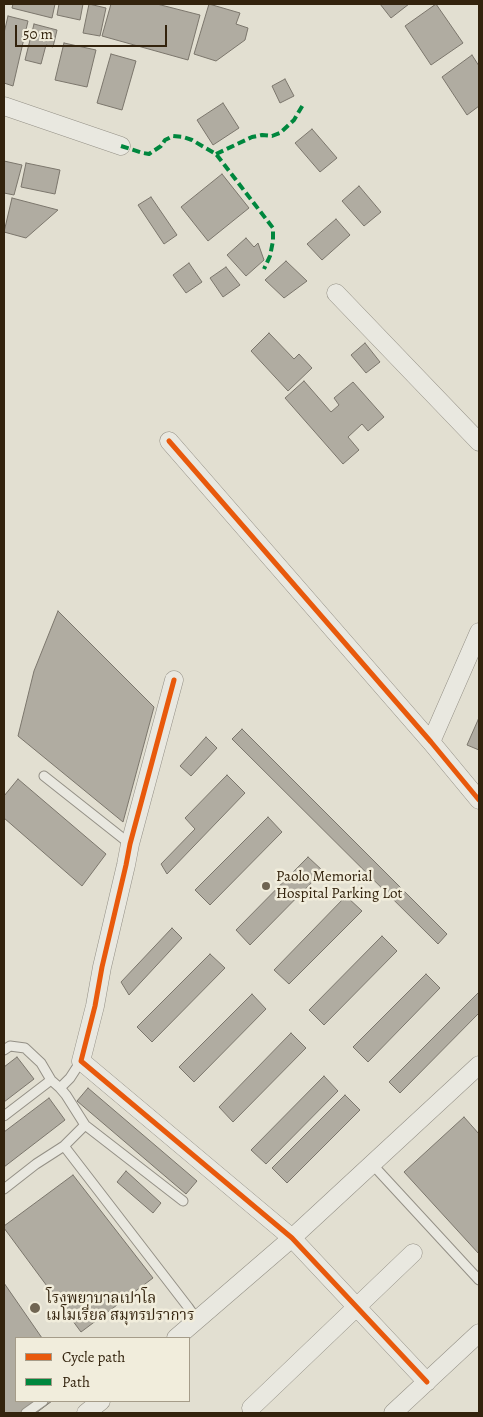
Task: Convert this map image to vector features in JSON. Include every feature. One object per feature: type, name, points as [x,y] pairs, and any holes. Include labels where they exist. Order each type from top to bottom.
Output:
[{"type":"street","points":[[4,106],[121,146]]},
{"type":"street","points":[[336,293],[479,442]]},
{"type":"street","points":[[169,441],[479,800]]},
{"type":"street","points":[[430,742],[479,632]]},
{"type":"street","points":[[174,680],[130,844],[95,1006],[81,1061],[292,1238],[427,1382]]},
{"type":"street","points":[[177,1337],[292,1238],[479,1065]]},
{"type":"street","points":[[250,1408],[413,1253]]},
{"type":"street","points":[[393,1413],[479,1333]]},
{"type":"street","points":[[86,1413],[100,1402]]},
{"type":"lane","points":[[44,776],[130,844]]},
{"type":"lane","points":[[4,1050],[10,1046],[24,1048],[41,1063],[51,1080],[66,1095],[85,1125],[183,1201]]},
{"type":"lane","points":[[60,1088],[70,1078],[81,1061]]},
{"type":"lane","points":[[4,1116],[51,1080]]},
{"type":"lane","points":[[4,1189],[36,1164],[64,1146],[85,1125]]},
{"type":"lane","points":[[64,1146],[197,1320]]},
{"type":"lane","points":[[372,1164],[479,1280]]},
{"type":"lane","points":[[26,1413],[42,1402]]},
{"type":"building","points":[[13,4],[55,4],[52,18],[12,8]]},
{"type":"building","points":[[59,4],[83,4],[80,20],[57,15]]},
{"type":"building","points":[[89,4],[106,8],[100,36],[83,33]]},
{"type":"building","points":[[111,4],[157,4],[200,15],[188,60],[102,36]]},
{"type":"building","points":[[209,4],[240,13],[236,24],[248,28],[245,40],[216,61],[194,54]]},
{"type":"building","points":[[380,4],[409,4],[391,18]]},
{"type":"building","points":[[436,4],[463,43],[431,65],[405,26]]},
{"type":"building","points":[[8,16],[28,21],[13,86],[4,83],[4,33]]},
{"type":"building","points":[[34,24],[57,30],[53,47],[46,45],[41,64],[25,60]]},
{"type":"building","points":[[64,43],[96,50],[87,87],[55,80]]},
{"type":"building","points":[[111,54],[136,61],[122,110],[97,103]]},
{"type":"building","points":[[472,55],[479,66],[479,106],[467,115],[442,77]]},
{"type":"building","points":[[285,79],[294,96],[280,103],[272,86]]},
{"type":"building","points":[[223,103],[239,128],[213,145],[197,120]]},
{"type":"building","points":[[312,129],[337,158],[320,172],[295,143]]},
{"type":"building","points":[[4,161],[22,165],[14,195],[4,193]]},
{"type":"building","points":[[26,163],[60,170],[55,194],[21,187]]},
{"type":"building","points":[[222,174],[249,208],[208,241],[181,207]]},
{"type":"building","points":[[359,186],[381,212],[364,226],[342,201]]},
{"type":"building","points":[[151,197],[177,235],[164,244],[138,205]]},
{"type":"building","points":[[12,198],[58,210],[26,238],[4,232]]},
{"type":"building","points":[[336,219],[350,235],[322,260],[307,244]]},
{"type":"building","points":[[246,238],[254,247],[258,243],[264,260],[246,276],[227,255]]},
{"type":"building","points":[[286,261],[307,281],[284,298],[265,280]]},
{"type":"building","points":[[189,263],[202,282],[186,293],[173,275]]},
{"type":"building","points":[[226,267],[240,285],[223,297],[210,278]]},
{"type":"building","points":[[269,333],[294,359],[299,354],[312,368],[288,391],[251,351]]},
{"type":"building","points":[[365,343],[380,362],[366,373],[351,355]]},
{"type":"building","points":[[304,381],[331,412],[339,405],[334,398],[353,382],[384,417],[368,431],[362,424],[348,437],[359,450],[343,464],[285,398]]},
{"type":"building","points":[[58,611],[154,707],[123,822],[18,736],[34,671]]},
{"type":"building","points":[[479,721],[479,750],[467,745]]},
{"type":"building","points":[[242,729],[447,934],[438,944],[232,739]]},
{"type":"building","points":[[206,737],[217,748],[191,776],[180,766]]},
{"type":"building","points":[[227,775],[245,793],[167,874],[161,864],[195,829],[185,818]]},
{"type":"building","points":[[18,779],[106,854],[82,886],[4,818],[4,796]]},
{"type":"building","points":[[268,817],[282,832],[210,905],[195,890]]},
{"type":"building","points":[[308,857],[323,871],[250,945],[236,930]]},
{"type":"building","points":[[346,896],[362,911],[289,984],[274,970]]},
{"type":"building","points":[[172,928],[182,938],[129,995],[121,982]]},
{"type":"building","points":[[382,936],[397,951],[324,1025],[309,1010]]},
{"type":"building","points":[[210,954],[225,968],[152,1042],[137,1027]]},
{"type":"building","points":[[426,974],[440,988],[368,1062],[353,1047]]},
{"type":"building","points":[[479,992],[479,1013],[400,1093],[389,1082]]},
{"type":"building","points":[[252,994],[266,1009],[194,1082],[179,1067]]},
{"type":"building","points":[[291,1033],[306,1048],[233,1122],[219,1107]]},
{"type":"building","points":[[17,1057],[34,1079],[4,1102],[4,1067]]},
{"type":"building","points":[[324,1076],[338,1091],[266,1164],[251,1150]]},
{"type":"building","points":[[88,1088],[197,1181],[186,1194],[77,1101]]},
{"type":"building","points":[[345,1095],[360,1110],[287,1183],[272,1168]]},
{"type":"building","points":[[49,1098],[65,1120],[4,1167],[4,1132]]},
{"type":"building","points":[[464,1117],[479,1134],[479,1254],[404,1172]]},
{"type":"building","points":[[126,1171],[161,1203],[153,1213],[117,1182]]},
{"type":"building","points":[[73,1175],[153,1278],[81,1332],[4,1228],[4,1226]]},
{"type":"building","points":[[4,1283],[41,1337],[15,1337],[15,1402],[51,1402],[36,1413],[4,1413]]},
{"type":"marked path","points":[[216,154],[252,137],[272,136],[280,133],[294,120],[304,103]]},
{"type":"marked path","points":[[121,146],[149,154],[161,146],[165,140],[173,136],[192,140],[216,154],[273,228],[270,256],[264,269]]},
{"type":"cycle path","points":[[169,441],[431,742],[479,800]]},
{"type":"cycle path","points":[[174,680],[130,844],[95,1006],[81,1061],[292,1238],[427,1382]]},
{"type":"place","name":"Paolo Memorial Hospital Parking Lot","points":[[266,886]]},
{"type":"place","name":"โรงพยาบาลเปาโล เมโมเรี่ยล สมุทรปราการ","points":[[35,1308]]}]
